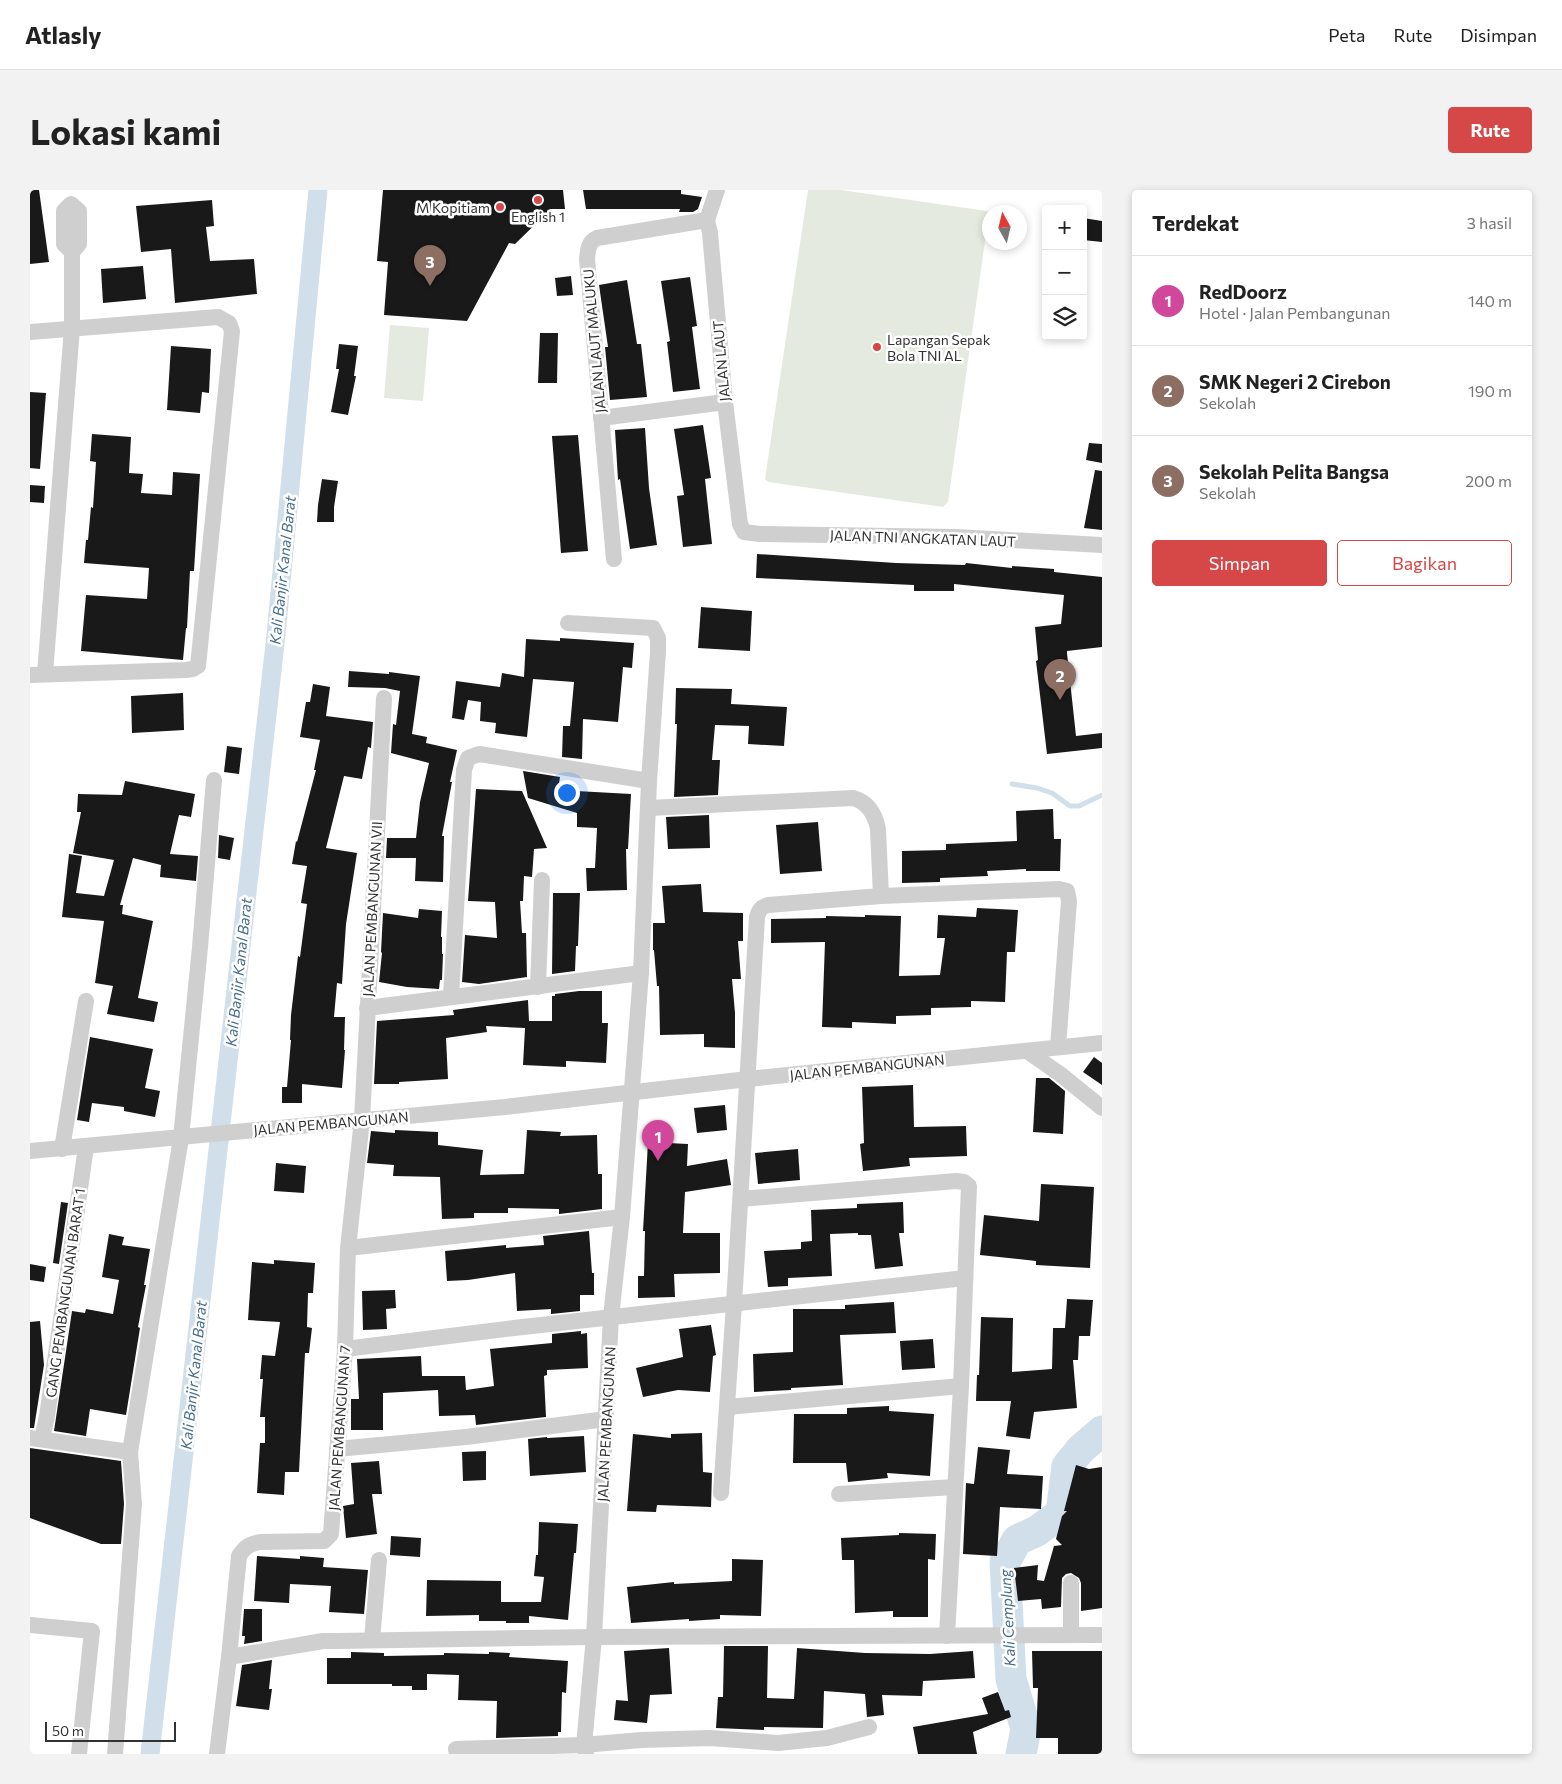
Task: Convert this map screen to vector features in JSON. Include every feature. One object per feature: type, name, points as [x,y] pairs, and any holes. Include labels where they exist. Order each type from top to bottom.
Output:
[{"type":"street","name":"JALAN LAUT","points":[[716,190],[707,220],[710,233],[725,402],[740,524],[744,532]]},
{"type":"street","points":[[30,332],[72,328],[218,318],[229,323],[232,331],[198,666],[193,669],[38,674],[72,328],[72,252],[64,244],[64,211],[71,197]]},
{"type":"street","name":"JALAN LAUT MALUKU","points":[[614,559],[587,259],[590,244],[597,238],[707,220]]},
{"type":"street","points":[[601,418],[725,402]]},
{"type":"street","name":"JALAN TNI ANGKATAN LAUT","points":[[744,532],[760,534],[956,537],[1102,545]]},
{"type":"street","name":"JALAN PEMBANGUNAN","points":[[568,623],[653,628],[658,638],[649,782],[641,973],[633,1093],[611,1318],[594,1637],[585,1750]]},
{"type":"street","name":"JALAN PEMBANGUNAN VII","points":[[362,1120],[384,698]]},
{"type":"street","points":[[451,997],[464,770],[468,758],[479,754],[649,782]]},
{"type":"street","points":[[114,1754],[134,1504],[130,1452],[186,1137],[214,780]]},
{"type":"street","points":[[649,808],[790,800],[853,798],[860,800],[866,803],[876,821],[878,829],[881,896]]},
{"type":"street","points":[[538,987],[542,880]]},
{"type":"street","points":[[721,1493],[757,917],[759,910],[768,905],[881,896],[1059,889],[1067,891],[1069,902],[1058,1048]]},
{"type":"street","points":[[367,1008],[641,973]]},
{"type":"street","points":[[62,1149],[86,1001]]},
{"type":"street","name":"JALAN PEMBANGUNAN","points":[[30,1151],[505,1108],[748,1079],[1102,1043]]},
{"type":"street","points":[[1027,1051],[1060,1074],[1102,1108]]},
{"type":"street","name":"JALAN PEMBANGUNAN 7","points":[[217,1754],[239,1556],[244,1548],[251,1543],[324,1541],[331,1534],[345,1349],[348,1248],[362,1120]]},
{"type":"street","name":"GANG PEMBANGUNAN BARAT 1","points":[[36,1438],[47,1416],[86,1147]]},
{"type":"street","points":[[740,1199],[961,1181],[970,1190],[947,1636]]},
{"type":"street","points":[[348,1248],[622,1217]]},
{"type":"street","points":[[345,1349],[964,1278]]},
{"type":"street","points":[[727,1407],[961,1386]]},
{"type":"street","points":[[338,1450],[466,1437],[606,1419]]},
{"type":"street","points":[[36,1438],[130,1452]]},
{"type":"street","points":[[839,1494],[955,1487]]},
{"type":"street","points":[[372,1640],[379,1560]]},
{"type":"street","points":[[1071,1582],[1072,1634]]},
{"type":"street","points":[[30,1625],[92,1631],[79,1754]]},
{"type":"street","points":[[229,1657],[323,1641],[594,1637],[1102,1635]]},
{"type":"street","points":[[457,1754],[456,1749],[585,1750],[641,1740],[710,1738],[778,1743],[827,1738],[869,1727]]},
{"type":"shaded area","name":"Lapangan Sepak Bola TNI AL","points":[[808,190],[841,190],[982,210],[982,250],[984,250],[948,502],[943,507],[768,482],[765,479]]},
{"type":"shaded area","points":[[390,325],[429,328],[423,401],[384,398]]},
{"type":"building","points":[[30,190],[39,190],[49,262],[30,264]]},
{"type":"building","points":[[383,190],[563,190],[565,209],[551,209],[515,244],[509,243],[467,321],[384,315],[388,262],[377,261]]},
{"type":"building","points":[[583,190],[681,190],[681,194],[702,197],[698,209],[693,212],[679,212],[680,209],[586,209]]},
{"type":"building","points":[[212,200],[214,226],[206,227],[210,261],[254,259],[257,294],[175,303],[171,249],[141,252],[136,206]]},
{"type":"building","points":[[1087,219],[1102,221],[1102,242],[1087,240]]},
{"type":"building","points":[[143,266],[146,299],[103,303],[101,269]]},
{"type":"building","points":[[571,276],[573,295],[557,296],[555,278]]},
{"type":"building","points":[[690,277],[697,326],[692,327],[700,389],[673,392],[667,342],[670,341],[661,281]]},
{"type":"building","points":[[627,280],[637,344],[641,344],[647,397],[610,400],[605,347],[608,347],[599,285]]},
{"type":"building","points":[[540,333],[558,333],[557,383],[538,383]]},
{"type":"building","points":[[339,344],[358,346],[354,376],[356,376],[348,415],[331,412],[339,369],[336,369]]},
{"type":"building","points":[[171,346],[211,349],[209,393],[202,392],[200,413],[167,410]]},
{"type":"building","points":[[30,392],[46,393],[40,469],[30,468]]},
{"type":"building","points":[[703,425],[711,478],[705,479],[712,544],[683,547],[677,496],[684,495],[674,429]]},
{"type":"building","points":[[645,428],[649,488],[657,545],[630,549],[620,479],[618,480],[615,430]]},
{"type":"building","points":[[92,434],[131,437],[129,473],[143,474],[141,493],[172,495],[173,472],[200,474],[194,571],[190,571],[183,660],[81,651],[86,595],[147,599],[149,568],[84,563],[91,507],[93,508],[96,462],[90,461]]},
{"type":"building","points":[[578,435],[588,551],[561,553],[552,436]]},
{"type":"building","points":[[1089,443],[1102,444],[1102,463],[1086,460]]},
{"type":"building","points":[[1095,470],[1102,471],[1102,530],[1084,528]]},
{"type":"building","points":[[322,479],[338,481],[334,522],[317,522]]},
{"type":"building","points":[[30,485],[45,486],[44,503],[30,502]]},
{"type":"building","points":[[757,554],[896,563],[965,565],[966,563],[1012,568],[1012,566],[1054,569],[1054,572],[1102,577],[1102,647],[1067,651],[1067,653],[1076,736],[1102,733],[1102,748],[1047,754],[1036,661],[1038,660],[1035,627],[1061,624],[1064,595],[954,584],[954,591],[914,591],[914,585],[756,578]]},
{"type":"building","points":[[701,607],[752,611],[750,651],[698,648]]},
{"type":"building","points":[[560,638],[634,643],[632,668],[623,667],[618,722],[583,719],[582,759],[562,757],[563,726],[570,726],[574,682],[533,679],[527,737],[495,733],[496,723],[480,721],[481,702],[468,700],[464,720],[452,718],[456,681],[500,687],[502,673],[524,677],[526,639],[560,641]]},
{"type":"building","points":[[349,671],[389,674],[389,672],[420,676],[412,734],[427,737],[426,743],[457,750],[442,836],[444,836],[443,882],[415,881],[416,858],[386,858],[387,838],[416,838],[420,802],[429,763],[391,753],[393,724],[396,725],[400,691],[385,688],[348,687]]},
{"type":"building","points":[[313,684],[330,687],[326,716],[373,722],[371,748],[368,747],[362,779],[344,776],[326,848],[357,853],[346,924],[342,984],[337,983],[334,1017],[345,1017],[342,1088],[302,1084],[302,1103],[282,1103],[282,1087],[287,1087],[291,1015],[307,904],[301,903],[307,866],[292,864],[296,841],[316,770],[314,770],[320,740],[300,737],[306,702],[310,702]]},
{"type":"building","points":[[676,688],[732,689],[731,704],[787,707],[784,746],[748,744],[749,726],[715,725],[712,760],[720,760],[718,795],[674,797],[677,724],[675,724]]},
{"type":"building","points":[[183,693],[184,730],[132,733],[131,696]]},
{"type":"building","points":[[227,746],[242,748],[239,774],[224,772]]},
{"type":"building","points":[[523,771],[560,777],[558,790],[631,794],[628,849],[626,849],[627,890],[587,891],[586,868],[595,868],[597,828],[577,827],[577,813],[528,798]]},
{"type":"building","points":[[125,781],[195,794],[191,817],[179,815],[170,854],[198,856],[196,881],[160,877],[161,865],[133,858],[120,905],[123,905],[122,914],[153,921],[138,998],[158,1002],[154,1022],[107,1014],[113,986],[95,983],[104,921],[62,917],[69,854],[82,856],[76,893],[104,896],[114,860],[73,853],[81,812],[77,812],[78,794],[122,795]]},
{"type":"building","points":[[476,789],[522,791],[547,848],[534,849],[532,877],[524,876],[523,901],[520,901],[522,933],[526,933],[527,977],[479,984],[462,982],[465,935],[497,938],[495,902],[468,901]]},
{"type":"building","points":[[1053,809],[1054,839],[1061,839],[1060,871],[1026,871],[1026,869],[987,871],[988,876],[940,878],[940,882],[902,883],[902,851],[946,850],[946,844],[1017,841],[1016,811]]},
{"type":"building","points":[[709,815],[710,848],[668,849],[666,817]]},
{"type":"building","points":[[818,822],[822,871],[780,874],[776,825]]},
{"type":"building","points":[[219,835],[234,838],[230,860],[218,858]]},
{"type":"building","points":[[701,884],[703,912],[743,913],[743,941],[738,941],[741,979],[732,979],[735,1013],[735,1048],[704,1047],[704,1034],[660,1035],[659,986],[657,986],[653,950],[653,923],[665,923],[662,886]]},
{"type":"building","points":[[553,893],[580,893],[575,971],[552,974]]},
{"type":"building","points":[[977,908],[1018,910],[1015,952],[1007,952],[1005,1002],[971,1001],[971,1007],[931,1008],[931,1015],[896,1016],[896,1024],[852,1022],[852,1028],[822,1027],[825,942],[771,943],[771,919],[826,918],[826,916],[865,917],[865,915],[901,916],[899,976],[940,975],[945,938],[937,938],[938,915],[976,917]]},
{"type":"building","points":[[419,909],[442,911],[442,980],[440,980],[439,989],[407,987],[379,982],[383,913],[418,918]]},
{"type":"building","points":[[579,991],[602,991],[602,1023],[608,1023],[606,1063],[566,1061],[566,1067],[523,1065],[525,1028],[486,1026],[487,1032],[446,1038],[448,1079],[399,1082],[399,1084],[374,1084],[377,1021],[454,1015],[453,1010],[528,1000],[529,1021],[552,1021],[552,996]]},
{"type":"building","points":[[90,1037],[153,1049],[145,1088],[160,1091],[155,1117],[124,1111],[124,1107],[92,1103],[89,1122],[77,1120]]},
{"type":"building","points":[[1094,1057],[1102,1063],[1102,1085],[1083,1072]]},
{"type":"building","points":[[1036,1078],[1049,1078],[1065,1091],[1063,1134],[1033,1132]]},
{"type":"building","points":[[913,1085],[914,1127],[966,1126],[967,1156],[909,1158],[910,1166],[863,1171],[860,1144],[864,1143],[862,1087]]},
{"type":"building","points":[[725,1105],[727,1130],[697,1133],[694,1108]]},
{"type":"building","points":[[395,1130],[438,1132],[438,1145],[483,1150],[480,1175],[524,1174],[527,1130],[561,1132],[560,1136],[597,1135],[598,1174],[602,1174],[602,1209],[559,1214],[559,1209],[508,1208],[508,1213],[474,1213],[474,1218],[442,1219],[440,1177],[393,1176],[394,1165],[367,1163],[371,1131],[395,1133]]},
{"type":"building","points":[[648,1142],[688,1144],[687,1166],[727,1159],[731,1185],[685,1192],[683,1233],[720,1233],[720,1273],[674,1274],[675,1297],[638,1298],[638,1276],[644,1276],[645,1231],[643,1231]]},
{"type":"building","points":[[798,1149],[800,1180],[758,1184],[755,1153]]},
{"type":"building","points":[[276,1163],[306,1166],[304,1193],[274,1191]]},
{"type":"building","points":[[1041,1184],[1094,1187],[1090,1268],[1036,1265],[1036,1261],[980,1255],[984,1215],[1039,1221]]},
{"type":"building","points":[[61,1202],[68,1203],[59,1264],[53,1263]]},
{"type":"building","points":[[903,1202],[904,1233],[899,1233],[903,1266],[875,1269],[871,1235],[858,1235],[858,1233],[830,1234],[832,1276],[788,1278],[788,1286],[768,1287],[764,1251],[801,1249],[801,1242],[812,1241],[811,1210],[857,1208],[857,1204]]},
{"type":"building","points":[[589,1231],[592,1273],[594,1273],[594,1295],[580,1295],[580,1311],[551,1314],[551,1309],[517,1311],[515,1273],[447,1281],[445,1251],[506,1245],[506,1248],[544,1245],[543,1236]]},
{"type":"building","points":[[109,1234],[124,1237],[122,1245],[150,1249],[126,1415],[90,1409],[86,1436],[54,1431],[72,1311],[85,1313],[86,1309],[113,1314],[119,1280],[102,1277]]},
{"type":"building","points":[[274,1260],[315,1263],[313,1293],[308,1293],[307,1327],[312,1328],[309,1353],[305,1353],[299,1472],[285,1472],[284,1495],[257,1493],[260,1443],[265,1443],[265,1417],[260,1417],[263,1379],[260,1379],[262,1355],[275,1356],[280,1322],[248,1320],[252,1262],[274,1264]]},
{"type":"building","points":[[30,1264],[46,1267],[44,1282],[30,1280]]},
{"type":"building","points":[[395,1290],[396,1308],[386,1309],[387,1329],[363,1330],[362,1291]]},
{"type":"building","points":[[1067,1299],[1093,1300],[1090,1336],[1079,1336],[1078,1360],[1073,1360],[1077,1408],[1034,1412],[1030,1439],[1006,1436],[1011,1401],[976,1401],[981,1317],[1013,1318],[1012,1372],[1052,1369],[1053,1328],[1065,1328]]},
{"type":"building","points":[[894,1302],[896,1333],[840,1335],[843,1385],[754,1392],[753,1354],[793,1352],[793,1309],[845,1309],[845,1305]]},
{"type":"building","points":[[40,1321],[44,1365],[34,1428],[30,1428],[30,1322]]},
{"type":"building","points":[[711,1325],[716,1355],[713,1356],[710,1392],[678,1390],[643,1397],[636,1368],[683,1357],[679,1329]]},
{"type":"building","points":[[581,1331],[581,1334],[587,1333],[588,1368],[547,1370],[547,1375],[544,1376],[546,1417],[476,1425],[475,1415],[439,1416],[438,1390],[383,1393],[383,1430],[351,1430],[351,1399],[359,1399],[357,1359],[421,1356],[422,1376],[465,1376],[466,1390],[494,1386],[490,1349],[552,1343],[552,1334]]},
{"type":"building","points":[[933,1339],[935,1368],[902,1370],[900,1341]]},
{"type":"building","points":[[889,1406],[889,1411],[934,1414],[930,1476],[887,1473],[888,1478],[848,1482],[846,1463],[793,1463],[794,1414],[847,1414],[847,1408]]},
{"type":"building","points":[[702,1433],[703,1472],[712,1473],[711,1507],[657,1505],[656,1512],[627,1511],[633,1434],[671,1438],[671,1434]]},
{"type":"building","points":[[584,1436],[586,1472],[530,1476],[528,1439]]},
{"type":"building","points":[[978,1447],[1010,1450],[1007,1474],[1043,1476],[1041,1509],[1000,1507],[997,1556],[963,1554],[966,1483],[974,1484]]},
{"type":"building","points":[[30,1448],[121,1461],[124,1504],[121,1544],[101,1544],[30,1518]]},
{"type":"building","points":[[486,1451],[486,1480],[463,1481],[462,1452]]},
{"type":"building","points":[[379,1461],[382,1494],[372,1494],[377,1534],[346,1538],[343,1506],[354,1504],[351,1463]]},
{"type":"building","points":[[1076,1465],[1089,1469],[1102,1467],[1102,1608],[1081,1611],[1081,1583],[1079,1578],[1071,1573],[1066,1574],[1062,1578],[1061,1607],[1042,1609],[1041,1599],[1018,1601],[1014,1568],[1038,1565],[1037,1580],[1044,1581],[1054,1546],[1062,1545],[1056,1539],[1062,1516],[1067,1511],[1064,1511]]},
{"type":"building","points":[[539,1522],[578,1524],[568,1620],[529,1616],[529,1623],[506,1623],[506,1621],[479,1621],[479,1615],[426,1616],[427,1580],[501,1581],[501,1602],[541,1602],[544,1577],[534,1576],[536,1555],[538,1555]]},
{"type":"building","points":[[899,1533],[936,1534],[935,1560],[928,1559],[928,1617],[893,1617],[893,1611],[855,1613],[854,1560],[842,1560],[841,1538],[899,1535]]},
{"type":"building","points":[[391,1536],[421,1538],[420,1557],[390,1555]]},
{"type":"building","points":[[257,1556],[300,1559],[300,1556],[324,1558],[323,1567],[368,1570],[364,1614],[329,1612],[331,1586],[290,1584],[289,1603],[254,1601]]},
{"type":"building","points":[[732,1559],[763,1560],[761,1616],[720,1615],[720,1619],[631,1623],[627,1587],[674,1582],[674,1584],[732,1581]]},
{"type":"building","points":[[244,1609],[262,1609],[262,1641],[244,1644],[245,1636],[242,1636]]},
{"type":"building","points":[[724,1646],[768,1646],[767,1698],[794,1699],[797,1648],[865,1653],[930,1654],[973,1651],[975,1678],[923,1681],[922,1696],[882,1695],[884,1715],[867,1717],[865,1694],[824,1691],[823,1728],[764,1727],[764,1730],[716,1728],[718,1697],[723,1697]]},
{"type":"building","points":[[669,1648],[672,1694],[650,1695],[647,1723],[614,1720],[616,1700],[628,1701],[624,1651]]},
{"type":"building","points":[[1032,1651],[1102,1651],[1102,1754],[1058,1754],[1058,1738],[1036,1738],[1038,1688],[1033,1688]]},
{"type":"building","points":[[351,1652],[384,1653],[384,1656],[444,1655],[444,1653],[489,1654],[489,1652],[510,1653],[509,1657],[568,1661],[566,1693],[562,1692],[561,1732],[558,1732],[558,1736],[496,1738],[497,1701],[458,1700],[459,1675],[427,1674],[427,1690],[412,1690],[412,1686],[392,1686],[392,1684],[327,1684],[327,1658],[351,1658]]},
{"type":"building","points":[[272,1660],[269,1689],[272,1689],[269,1710],[236,1706],[242,1665]]},
{"type":"building","points":[[998,1692],[1005,1711],[1009,1710],[1011,1717],[973,1732],[977,1754],[918,1754],[913,1727],[988,1714],[982,1698]]},
{"type":"waterway","name":"Kali Banjir Kanal Barat","points":[[150,1754],[276,635],[318,190]]},
{"type":"waterway","points":[[1012,784],[1037,788],[1052,793],[1070,806],[1079,806],[1102,795]]},
{"type":"waterway","name":"Kali Cemplung","points":[[1021,1754],[1026,1729],[1011,1679],[1005,1562],[1017,1540],[1037,1531],[1061,1513],[1067,1466],[1081,1449],[1102,1431]]},
{"type":"place","name":"English 1","points":[[538,200]]},
{"type":"place","name":"M Kopitiam","points":[[500,207]]},
{"type":"place","name":"Sekolah Pelita Bangsa","points":[[430,286]]},
{"type":"place","name":"Lapangan Sepak Bola TNI AL","points":[[877,347]]},
{"type":"place","name":"SMK Negeri 2 Cirebon","points":[[1060,700]]},
{"type":"place","name":"RedDoorz","points":[[658,1161]]}]
